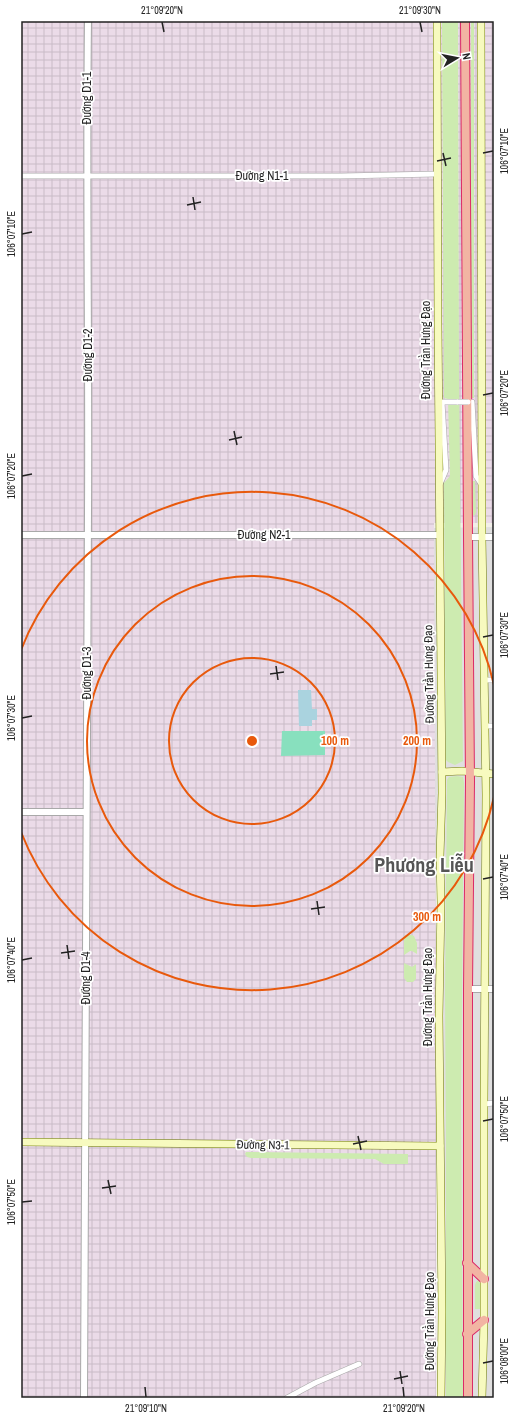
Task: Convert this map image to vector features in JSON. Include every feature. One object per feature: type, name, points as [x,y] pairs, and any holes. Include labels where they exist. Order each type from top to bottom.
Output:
[{"type":"highway","points":[[465,21],[470,772],[467,1263],[468,1398]]},
{"type":"highway","points":[[467,1263],[484,1279]]},
{"type":"highway","points":[[467,1334],[484,1320]]},
{"type":"main road","name":"Đường Trần Hưng Đạo","points":[[437,21],[439,535],[442,772],[439,1016],[442,1398]]},
{"type":"main road","points":[[481,21],[482,537],[486,774],[484,1320],[482,1398]]},
{"type":"main road","points":[[442,772],[494,774]]},
{"type":"main road","name":"Đường N3-1","points":[[21,1142],[440,1146]]},
{"type":"street","name":"Đường D1-1","points":[[86,176],[88,21]]},
{"type":"street","name":"Đường N1-1","points":[[21,176],[341,176],[437,174]]},
{"type":"street","name":"Đường D1-2","points":[[86,176],[88,534]]},
{"type":"street","points":[[440,487],[446,470],[442,402],[472,402],[476,476],[483,488]]},
{"type":"street","name":"Đường D1-3","points":[[86,812],[88,534]]},
{"type":"street","name":"Đường N2-1","points":[[21,535],[439,535]]},
{"type":"street","points":[[468,537],[494,537]]},
{"type":"street","points":[[484,680],[494,680]]},
{"type":"street","points":[[485,726],[494,726]]},
{"type":"street","points":[[21,812],[86,812]]},
{"type":"street","name":"Đường D1-4","points":[[84,1398],[86,812]]},
{"type":"street","points":[[468,989],[494,989]]},
{"type":"street","points":[[484,1104],[494,1103]]},
{"type":"street","points":[[287,1398],[359,1364]]},
{"type":"shaded area","points":[[21,21],[494,21],[494,523],[434,523],[436,1398],[21,1398]]},
{"type":"shaded area","points":[[494,527],[494,1398],[444,1398],[442,1071],[445,877],[369,882],[374,529]]},
{"type":"green space","points":[[442,21],[458,21],[459,375],[463,761],[455,765],[446,760],[444,483],[450,476],[448,399],[444,398]]},
{"type":"green space","points":[[471,21],[474,21],[474,398],[470,398]]},
{"type":"green space","points":[[472,481],[475,481],[476,512],[475,515],[472,516]]},
{"type":"green space","points":[[282,731],[325,731],[325,755],[281,756]]},
{"type":"green space","points":[[449,777],[463,777],[464,783],[461,1102],[463,1398],[446,1398],[445,994],[447,780]]},
{"type":"green space","points":[[404,936],[414,936],[417,943],[417,954],[410,951],[404,955]]},
{"type":"green space","points":[[404,963],[412,967],[416,964],[416,979],[413,982],[407,982],[404,978]]},
{"type":"green space","points":[[246,1152],[408,1154],[408,1164],[384,1164],[375,1159],[251,1158],[247,1157],[245,1154]]},
{"type":"green space","points":[[479,1280],[482,1281],[481,1309],[475,1309],[475,1285]]},
{"type":"water","points":[[298,690],[311,690],[312,709],[317,709],[317,720],[312,720],[312,726],[299,726]]},
{"type":"district","name":"Phương Liễu","points":[[424,865]]}]
